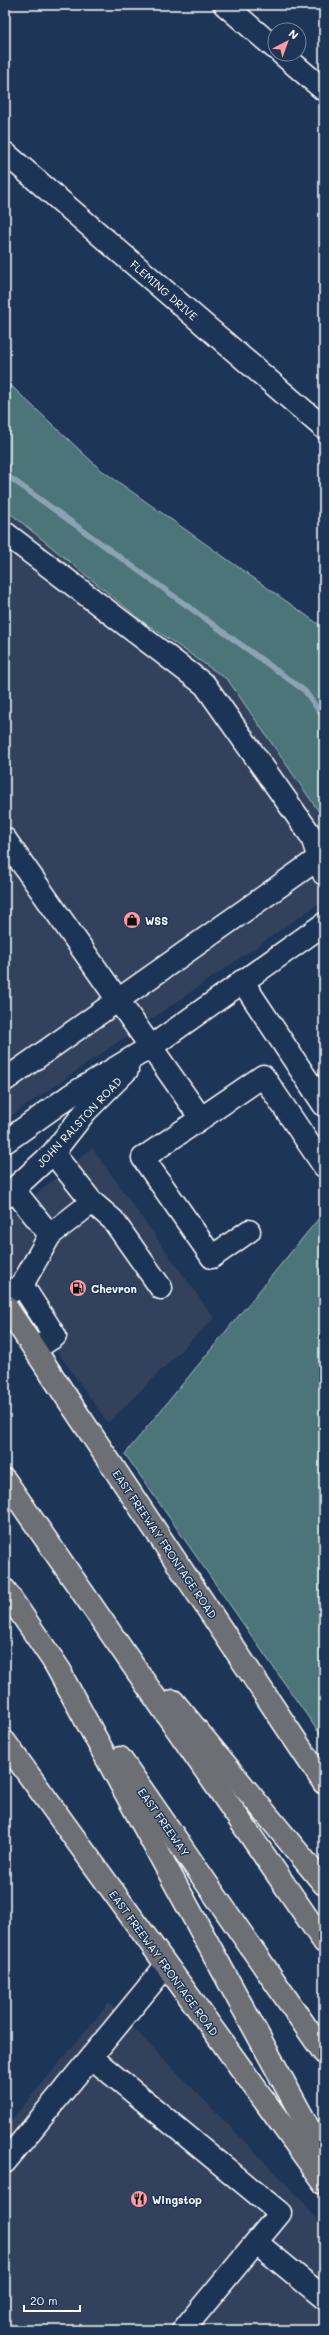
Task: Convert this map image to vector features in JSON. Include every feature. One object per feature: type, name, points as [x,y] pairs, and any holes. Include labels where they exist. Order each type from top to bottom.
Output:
[{"type":"main road","name":"EAST FREEWAY FRONTAGE ROAD","points":[[8,1312],[35,1349],[324,1783]]},
{"type":"main road","points":[[5,1480],[324,1942]]},
{"type":"main road","points":[[77,1585],[324,1884]]},
{"type":"main road","name":"EAST FREEWAY","points":[[5,1590],[324,2053]]},
{"type":"main road","points":[[53,1660],[324,2156]]},
{"type":"main road","name":"EAST FREEWAY FRONTAGE ROAD","points":[[5,1742],[166,1967],[324,2183]]},
{"type":"street","points":[[225,5],[267,41]]},
{"type":"street","points":[[291,62],[324,90]]},
{"type":"street","name":"FLEMING DRIVE","points":[[5,153],[324,428]]},
{"type":"street","points":[[5,533],[205,685],[312,837],[321,866],[118,1000],[5,1080]]},
{"type":"street","points":[[5,839],[152,1046],[200,1117]]},
{"type":"street","name":"JOHN RALSTON ROAD","points":[[5,1142],[71,1095],[152,1046],[324,924]]},
{"type":"street","points":[[242,981],[324,1105]]},
{"type":"street","name":"JOHN RALSTON ROAD","points":[[9,1193],[53,1153],[85,1112],[152,1046]]},
{"type":"street","points":[[249,1231],[212,1257],[143,1158],[200,1117],[262,1076],[324,1166]]},
{"type":"street","points":[[53,1153],[92,1202],[113,1220],[161,1288]]},
{"type":"street","points":[[9,1193],[50,1235]]},
{"type":"street","points":[[35,1349],[55,1336],[14,1290],[50,1235],[92,1202]]},
{"type":"street","points":[[5,2162],[166,1967]]},
{"type":"street","points":[[92,2057],[280,2213],[257,2243],[183,2330]]},
{"type":"street","points":[[257,2243],[324,2298]]},
{"type":"shaded area","points":[[5,509],[141,620],[228,680],[324,819],[324,900],[5,1120]]},
{"type":"shaded area","points":[[92,1148],[214,1318],[108,1423],[5,1278],[5,1220]]},
{"type":"shaded area","points":[[109,2003],[303,2201],[324,2230],[324,2330],[5,2330],[5,2128]]},
{"type":"green space","points":[[5,380],[100,469],[324,628],[324,819],[228,680],[141,620],[5,509]]},
{"type":"green space","points":[[324,1212],[324,1740],[125,1454]]},
{"type":"waterway","points":[[5,474],[305,691],[324,718]]},
{"type":"place","name":"WSS","points":[[132,920]]},
{"type":"place","name":"Chevron","points":[[78,1288]]},
{"type":"place","name":"Wingstop","points":[[139,2199]]}]
